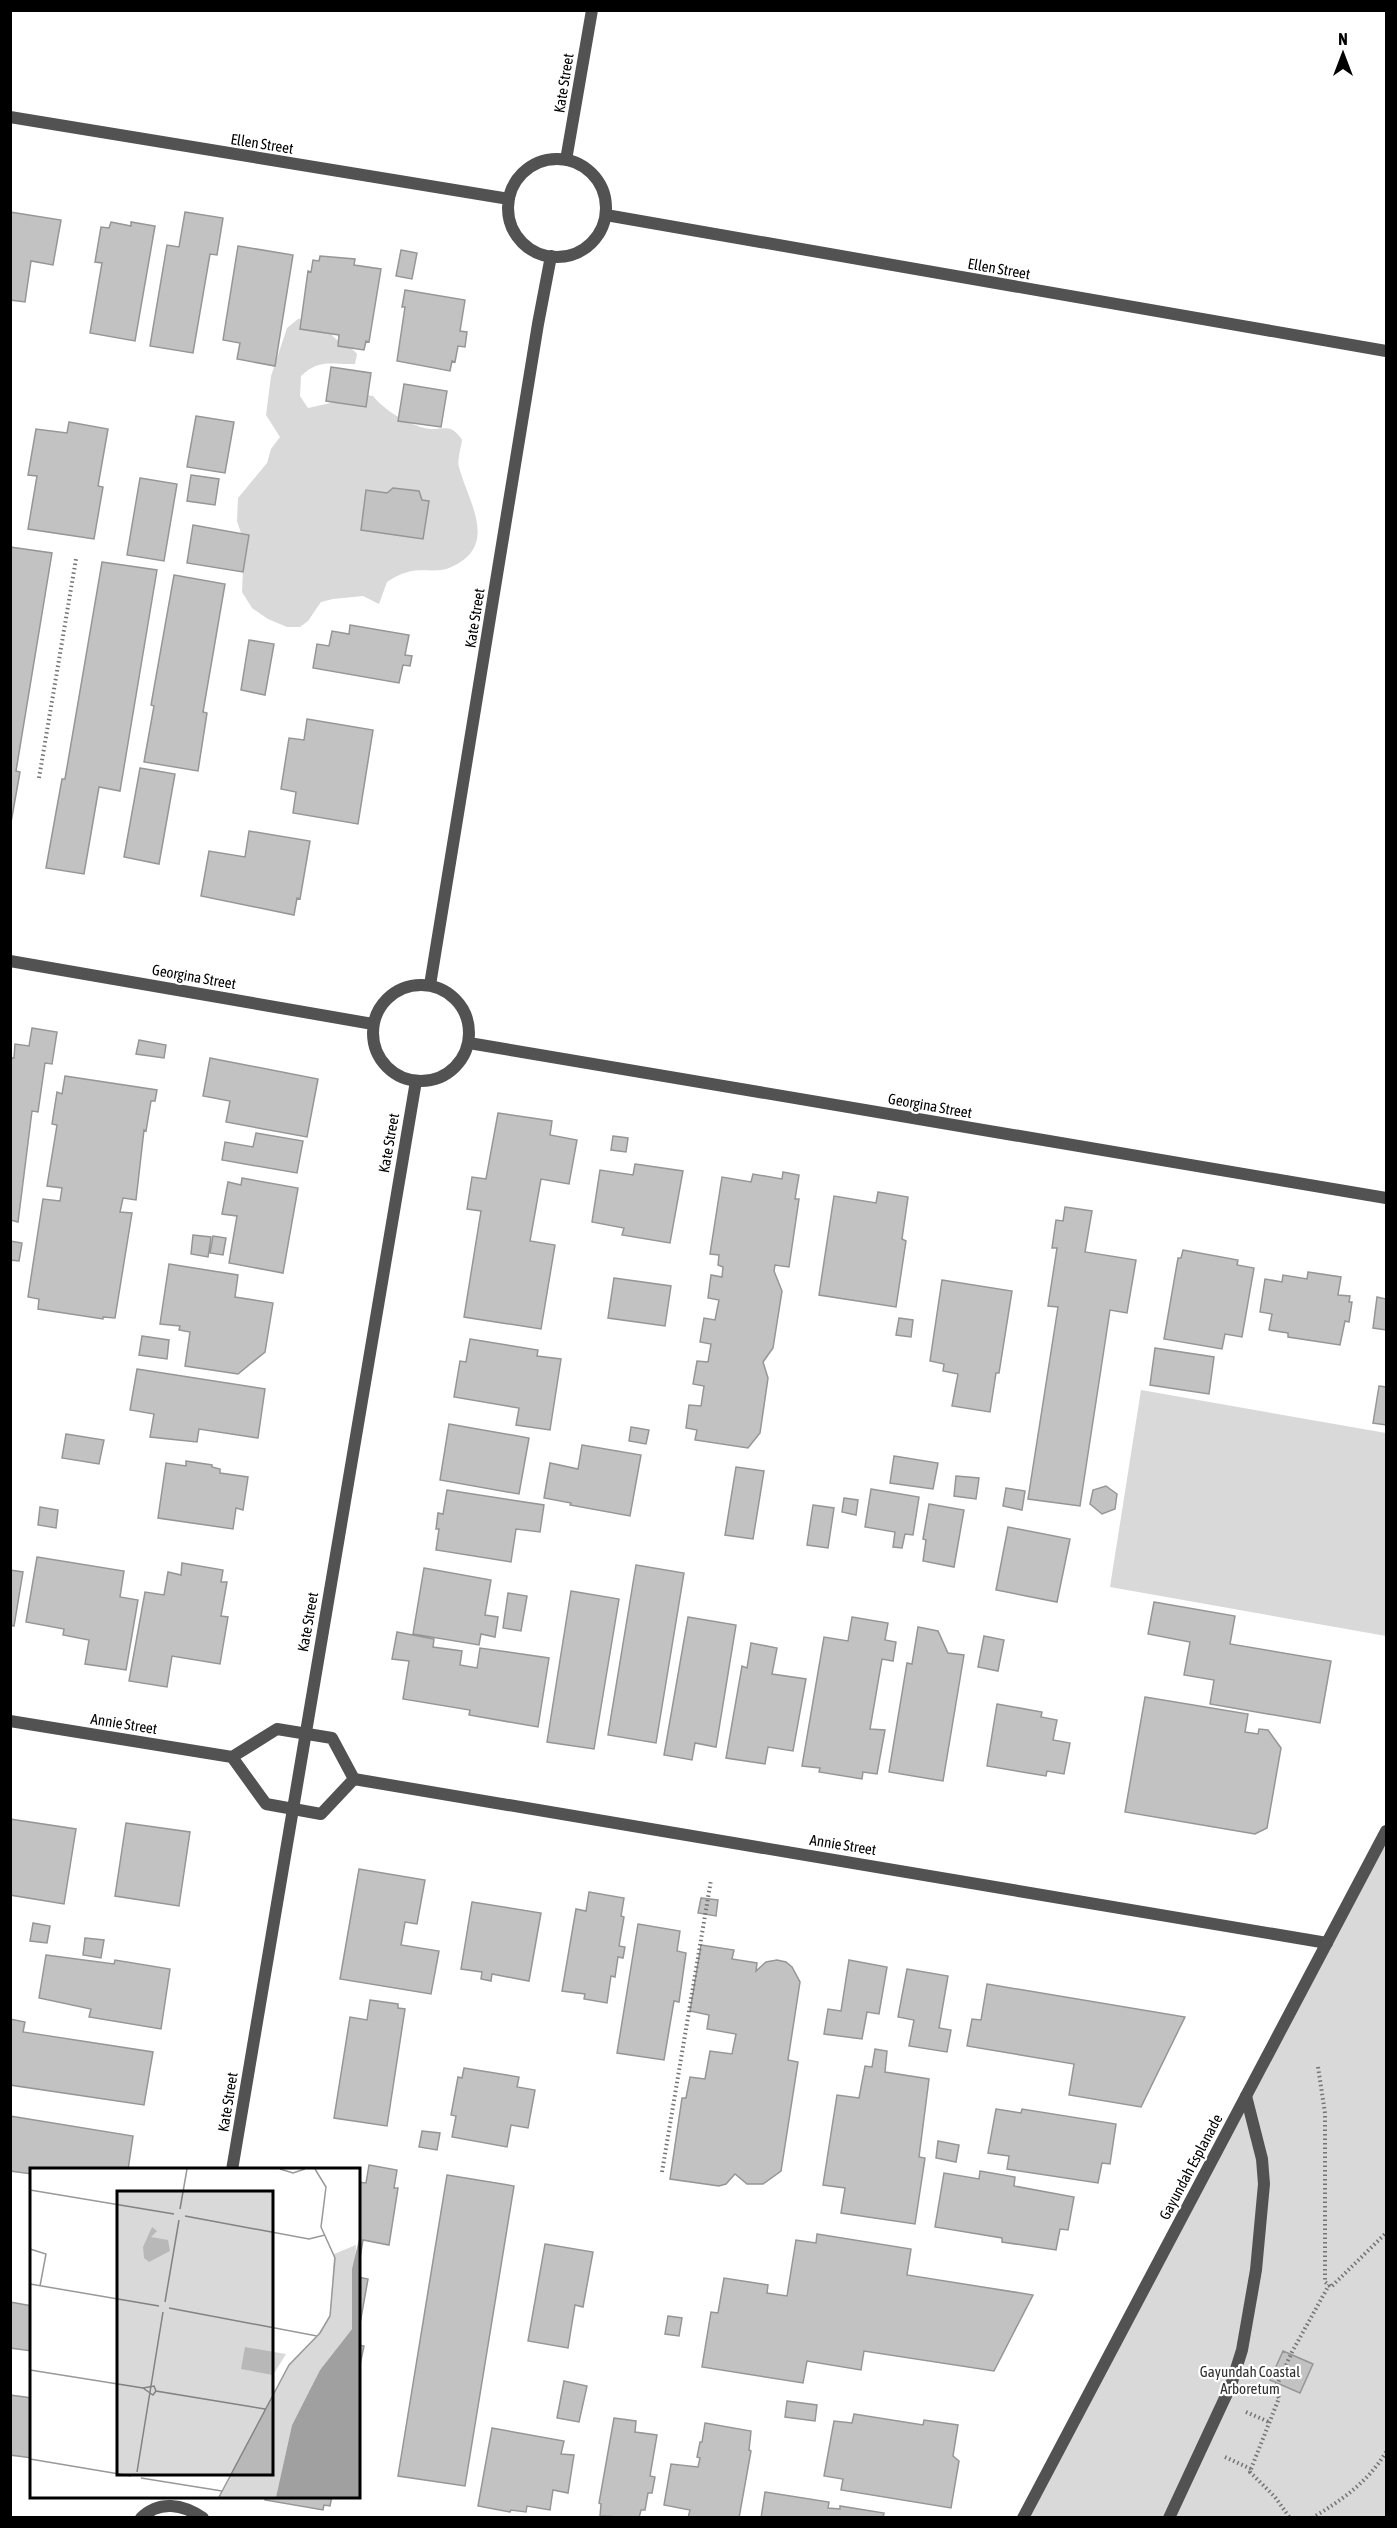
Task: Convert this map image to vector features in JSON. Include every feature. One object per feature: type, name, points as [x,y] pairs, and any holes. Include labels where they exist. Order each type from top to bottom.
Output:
[{"type":"street","name":"Kate Street","points":[[566,160],[592,10]]},
{"type":"street","name":"Ellen Street","points":[[10,117],[509,200]]},
{"type":"street","points":[[550,159],[566,160],[580,164],[597,180],[606,200],[606,215],[597,236],[580,251],[566,256],[551,256],[536,252],[523,243],[514,230],[509,215],[509,200],[513,185],[523,173],[536,164],[550,159]]},
{"type":"street","name":"Ellen Street","points":[[606,215],[1386,351]]},
{"type":"street","name":"Kate Street","points":[[430,985],[532,359],[551,256]]},
{"type":"street","name":"Georgina Street","points":[[10,961],[373,1024]]},
{"type":"street","points":[[415,985],[430,985],[444,990],[461,1006],[470,1028],[469,1043],[464,1056],[455,1068],[444,1076],[430,1081],[416,1081],[401,1077],[387,1068],[378,1055],[373,1040],[373,1024],[378,1009],[387,998],[400,989],[415,985]]},
{"type":"street","name":"Georgina Street","points":[[469,1043],[1386,1198]]},
{"type":"street","name":"Kate Street","points":[[232,2168],[416,1081]]},
{"type":"street","name":"Annie Street","points":[[10,1721],[232,1757]]},
{"type":"street","points":[[277,1729],[332,1738],[354,1779],[321,1814],[292,1809],[266,1804],[232,1757],[277,1729]]},
{"type":"street","name":"Annie Street","points":[[354,1779],[1327,1943]]},
{"type":"street","name":"Gayundah Esplanade","points":[[1023,2517],[1386,1831]]},
{"type":"street","points":[[1170,2517],[1231,2385],[1242,2350],[1256,2270],[1264,2184],[1262,2159],[1246,2096]]},
{"type":"street","points":[[141,2517],[146,2512],[177,2501],[203,2517]]},
{"type":"path","points":[[39,777],[76,559]]},
{"type":"path","points":[[662,2172],[711,1880]]},
{"type":"path","points":[[1318,2067],[1325,2113],[1325,2282],[1331,2287],[1386,2233]]},
{"type":"path","points":[[1290,2517],[1275,2497],[1250,2472],[1279,2398],[1275,2389],[1292,2352],[1329,2285]]},
{"type":"path","points":[[1243,2411],[1269,2422]]},
{"type":"path","points":[[1203,2447],[1251,2469]]},
{"type":"path","points":[[1312,2517],[1342,2500],[1364,2481],[1386,2452]]},
{"type":"green space","points":[[313,318],[357,354],[355,364],[320,365],[301,376],[300,396],[308,408],[366,395],[373,396],[404,420],[425,428],[450,429],[458,434],[462,440],[459,464],[474,509],[477,536],[474,548],[465,559],[449,568],[408,572],[387,582],[379,604],[363,596],[321,602],[308,621],[300,627],[287,627],[268,619],[252,608],[242,592],[244,542],[237,521],[238,498],[267,463],[271,449],[280,437],[266,415],[271,376],[287,328],[298,319]]},
{"type":"green space","points":[[1141,1390],[1386,1433],[1386,1636],[1110,1587]]},
{"type":"green space","name":"Gayundah Coastal Arboretum","points":[[1386,1831],[1386,2517],[1023,2518]]},
{"type":"building","points":[[10,212],[61,220],[53,265],[31,261],[25,302],[10,300]]},
{"type":"building","points":[[185,212],[223,218],[217,255],[210,254],[193,353],[150,346],[167,245],[179,247]]},
{"type":"building","points":[[111,222],[131,226],[131,222],[155,226],[135,341],[90,333],[102,263],[95,262],[101,227],[109,228]]},
{"type":"building","points":[[238,246],[293,255],[275,366],[237,359],[240,343],[223,340]]},
{"type":"building","points":[[401,250],[417,253],[412,279],[396,276]]},
{"type":"building","points":[[320,256],[355,259],[354,265],[381,269],[369,342],[366,341],[364,350],[338,346],[339,335],[300,329],[308,271],[311,272],[313,260],[319,261]]},
{"type":"building","points":[[405,290],[465,300],[460,331],[467,332],[465,347],[458,346],[455,362],[452,361],[450,371],[397,361],[405,307],[402,307]]},
{"type":"building","points":[[331,367],[371,373],[366,407],[326,401]]},
{"type":"building","points":[[404,384],[447,391],[441,427],[398,421]]},
{"type":"building","points":[[196,416],[234,422],[225,473],[187,467]]},
{"type":"building","points":[[69,422],[108,429],[98,486],[103,487],[94,539],[28,529],[37,476],[28,475],[36,429],[67,433]]},
{"type":"building","points":[[191,475],[219,479],[215,505],[187,501]]},
{"type":"building","points":[[140,478],[177,484],[164,561],[127,555]]},
{"type":"building","points":[[393,488],[419,491],[422,500],[429,501],[423,539],[361,530],[366,490],[387,493]]},
{"type":"building","points":[[193,525],[249,535],[243,572],[187,563]]},
{"type":"building","points":[[10,547],[52,553],[16,771],[20,772],[10,828]]},
{"type":"building","points":[[102,562],[157,570],[120,791],[99,787],[84,874],[46,868],[62,779],[65,779]]},
{"type":"building","points":[[174,575],[225,584],[203,712],[207,713],[198,771],[144,762],[154,706],[151,705]]},
{"type":"building","points":[[350,625],[409,635],[405,655],[412,656],[410,666],[403,665],[399,683],[313,668],[317,644],[329,646],[332,631],[349,634]]},
{"type":"building","points":[[249,640],[274,644],[265,695],[241,690]]},
{"type":"building","points":[[307,719],[373,730],[358,824],[293,813],[296,792],[281,789],[289,738],[304,740]]},
{"type":"building","points":[[140,768],[175,774],[159,864],[124,857]]},
{"type":"building","points":[[249,831],[310,841],[300,899],[297,898],[294,915],[201,896],[209,851],[245,857]]},
{"type":"building","points":[[32,1028],[57,1032],[52,1064],[45,1063],[38,1112],[32,1111],[18,1222],[10,1220],[10,1058],[14,1058],[15,1044],[29,1046]]},
{"type":"building","points":[[139,1040],[166,1045],[164,1058],[136,1054]]},
{"type":"building","points":[[210,1058],[318,1079],[307,1137],[226,1122],[230,1101],[203,1096]]},
{"type":"building","points":[[65,1076],[157,1090],[155,1101],[151,1101],[146,1131],[144,1130],[136,1200],[123,1198],[120,1212],[132,1213],[115,1318],[103,1317],[103,1319],[38,1309],[39,1299],[28,1297],[43,1199],[60,1201],[62,1188],[47,1186],[57,1125],[52,1124],[57,1092],[62,1094]]},
{"type":"building","points":[[498,1113],[552,1121],[550,1135],[577,1140],[569,1184],[541,1179],[530,1241],[555,1245],[541,1329],[464,1317],[481,1211],[467,1209],[472,1177],[486,1179]]},
{"type":"building","points":[[256,1133],[303,1141],[297,1173],[222,1160],[225,1142],[253,1147]]},
{"type":"building","points":[[613,1136],[628,1138],[626,1152],[611,1150]]},
{"type":"building","points":[[635,1164],[683,1171],[670,1243],[622,1235],[624,1228],[592,1222],[600,1170],[633,1175]]},
{"type":"building","points":[[783,1172],[799,1175],[795,1199],[799,1199],[789,1267],[775,1265],[774,1271],[782,1291],[773,1348],[763,1362],[768,1378],[760,1433],[748,1448],[695,1440],[697,1430],[686,1428],[689,1405],[701,1406],[704,1386],[693,1384],[697,1361],[708,1362],[711,1344],[700,1342],[704,1318],[715,1320],[719,1300],[708,1298],[711,1275],[722,1277],[723,1267],[718,1265],[719,1255],[710,1254],[722,1177],[751,1182],[753,1174],[782,1179]]},
{"type":"building","points":[[242,1178],[298,1188],[283,1273],[229,1263],[237,1216],[222,1214],[228,1182],[241,1185]]},
{"type":"building","points":[[878,1192],[908,1197],[902,1239],[906,1241],[896,1307],[819,1295],[834,1196],[876,1203]]},
{"type":"building","points":[[1065,1207],[1092,1211],[1085,1252],[1136,1260],[1127,1313],[1110,1310],[1080,1506],[1028,1499],[1058,1307],[1048,1306],[1057,1248],[1052,1248],[1056,1220],[1063,1221]]},
{"type":"building","points":[[193,1235],[211,1237],[208,1257],[191,1254]]},
{"type":"building","points":[[213,1236],[226,1238],[223,1255],[210,1253]]},
{"type":"building","points":[[10,1241],[22,1243],[19,1261],[10,1260]]},
{"type":"building","points":[[1183,1250],[1238,1260],[1237,1265],[1254,1268],[1242,1337],[1225,1334],[1222,1349],[1164,1339],[1178,1258],[1181,1258]]},
{"type":"building","points":[[169,1264],[238,1275],[235,1297],[273,1303],[265,1352],[238,1374],[185,1366],[190,1332],[179,1330],[180,1326],[160,1324]]},
{"type":"building","points":[[1308,1272],[1341,1277],[1338,1295],[1350,1296],[1349,1302],[1352,1302],[1349,1322],[1345,1321],[1340,1345],[1288,1337],[1288,1333],[1269,1330],[1272,1314],[1260,1312],[1265,1279],[1282,1282],[1283,1275],[1307,1279]]},
{"type":"building","points":[[614,1278],[671,1286],[665,1326],[608,1318]]},
{"type":"building","points":[[942,1280],[1012,1291],[999,1373],[996,1373],[990,1412],[952,1406],[958,1374],[943,1371],[944,1364],[930,1361]]},
{"type":"building","points":[[1377,1297],[1386,1299],[1386,1330],[1373,1328]]},
{"type":"building","points":[[899,1318],[913,1320],[911,1337],[896,1335]]},
{"type":"building","points":[[142,1336],[169,1340],[167,1359],[139,1355]]},
{"type":"building","points":[[470,1339],[538,1350],[537,1356],[561,1359],[550,1430],[516,1425],[519,1408],[454,1397],[460,1361],[466,1362]]},
{"type":"building","points":[[1155,1348],[1214,1357],[1209,1394],[1150,1385]]},
{"type":"building","points":[[137,1369],[265,1389],[258,1438],[199,1429],[197,1442],[150,1437],[154,1414],[130,1410]]},
{"type":"building","points":[[1379,1386],[1386,1387],[1386,1425],[1373,1423]]},
{"type":"building","points":[[449,1424],[529,1438],[519,1494],[440,1480]]},
{"type":"building","points":[[631,1427],[649,1430],[646,1444],[629,1441]]},
{"type":"building","points":[[66,1434],[104,1440],[99,1464],[62,1458]]},
{"type":"building","points":[[582,1445],[641,1455],[630,1516],[544,1498],[550,1463],[578,1469]]},
{"type":"building","points":[[894,1456],[938,1463],[933,1489],[890,1483]]},
{"type":"building","points":[[186,1461],[212,1465],[220,1469],[220,1473],[248,1477],[243,1510],[236,1508],[233,1529],[158,1518],[166,1463],[186,1466]]},
{"type":"building","points":[[736,1467],[764,1471],[753,1539],[725,1535]]},
{"type":"building","points":[[956,1476],[979,1478],[976,1499],[954,1496]]},
{"type":"building","points":[[1106,1486],[1117,1494],[1115,1509],[1102,1514],[1090,1504],[1093,1490]]},
{"type":"building","points":[[1006,1488],[1025,1491],[1022,1510],[1003,1506]]},
{"type":"building","points":[[871,1489],[919,1497],[913,1535],[905,1534],[902,1548],[893,1547],[895,1532],[865,1527]]},
{"type":"building","points":[[447,1490],[544,1505],[540,1532],[516,1529],[511,1562],[436,1550],[439,1529],[436,1529],[438,1513],[443,1514]]},
{"type":"building","points":[[844,1498],[858,1500],[856,1515],[842,1512]]},
{"type":"building","points":[[929,1504],[964,1510],[954,1567],[923,1561],[926,1540],[923,1539]]},
{"type":"building","points":[[813,1505],[834,1508],[828,1548],[807,1545]]},
{"type":"building","points":[[40,1507],[58,1510],[56,1528],[38,1525]]},
{"type":"building","points":[[1008,1527],[1070,1539],[1057,1602],[996,1590]]},
{"type":"building","points":[[37,1557],[124,1571],[120,1597],[138,1600],[126,1670],[85,1664],[89,1640],[63,1635],[64,1629],[26,1622]]},
{"type":"building","points":[[182,1563],[223,1570],[221,1582],[227,1582],[221,1616],[228,1617],[220,1664],[172,1656],[167,1687],[129,1681],[145,1592],[164,1595],[168,1572],[181,1575]]},
{"type":"building","points":[[636,1565],[684,1573],[656,1743],[608,1735]]},
{"type":"building","points":[[424,1568],[491,1580],[485,1615],[498,1617],[495,1637],[481,1634],[479,1645],[413,1634]]},
{"type":"building","points":[[10,1570],[23,1572],[14,1626],[10,1625]]},
{"type":"building","points":[[571,1591],[619,1599],[594,1749],[547,1742]]},
{"type":"building","points":[[508,1593],[527,1596],[521,1631],[503,1628]]},
{"type":"building","points":[[1154,1602],[1235,1616],[1230,1644],[1331,1661],[1320,1723],[1210,1704],[1214,1680],[1184,1675],[1190,1642],[1148,1634]]},
{"type":"building","points":[[688,1617],[736,1625],[716,1747],[695,1743],[692,1760],[664,1755]]},
{"type":"building","points":[[852,1617],[888,1623],[885,1640],[896,1642],[893,1661],[882,1659],[870,1729],[885,1730],[877,1774],[863,1772],[862,1779],[819,1772],[820,1768],[802,1766],[824,1637],[848,1641]]},
{"type":"building","points":[[918,1627],[938,1631],[948,1653],[964,1655],[943,1781],[889,1772],[907,1663],[912,1664]]},
{"type":"building","points":[[397,1632],[434,1639],[433,1647],[462,1651],[460,1665],[477,1668],[480,1648],[549,1658],[538,1727],[469,1715],[470,1710],[403,1699],[409,1661],[392,1659]]},
{"type":"building","points":[[984,1636],[1004,1640],[998,1671],[978,1667]]},
{"type":"building","points":[[751,1643],[777,1648],[772,1674],[806,1679],[793,1751],[768,1747],[765,1764],[726,1758],[742,1666],[747,1668]]},
{"type":"building","points":[[1145,1697],[1248,1714],[1245,1732],[1258,1734],[1259,1729],[1268,1730],[1281,1748],[1267,1828],[1255,1834],[1125,1812]]},
{"type":"building","points":[[997,1704],[1042,1712],[1041,1717],[1057,1720],[1053,1740],[1070,1743],[1064,1774],[1047,1771],[1046,1776],[987,1766]]},
{"type":"building","points":[[10,1819],[76,1829],[64,1904],[10,1895]]},
{"type":"building","points":[[126,1823],[190,1832],[179,1906],[115,1896]]},
{"type":"building","points":[[359,1869],[425,1880],[417,1924],[405,1922],[401,1945],[439,1951],[431,1994],[340,1979]]},
{"type":"building","points":[[589,1892],[624,1898],[621,1916],[624,1917],[619,1946],[625,1947],[623,1958],[618,1957],[615,1977],[611,1976],[607,2003],[584,1999],[585,1994],[562,1991],[576,1909],[586,1911]]},
{"type":"building","points":[[701,1898],[718,1900],[716,1916],[698,1913]]},
{"type":"building","points":[[472,1902],[541,1913],[529,1981],[492,1974],[491,1981],[481,1979],[482,1972],[461,1969]]},
{"type":"building","points":[[33,1923],[50,1926],[47,1943],[30,1941]]},
{"type":"building","points":[[638,1924],[680,1931],[677,1951],[686,1953],[679,2002],[674,2001],[664,2060],[617,2053]]},
{"type":"building","points":[[85,1938],[104,1940],[101,1958],[83,1955]]},
{"type":"building","points":[[701,1945],[734,1950],[732,1959],[757,1963],[756,1971],[766,1962],[777,1960],[786,1962],[792,1967],[800,1982],[788,2060],[798,2062],[781,2171],[763,2184],[747,2184],[735,2174],[726,2184],[719,2186],[670,2179],[682,2098],[686,2098],[690,2077],[705,2079],[710,2051],[732,2054],[736,2034],[707,2029],[709,2015],[690,2011]]},
{"type":"building","points":[[46,1955],[114,1964],[115,1960],[170,1969],[161,2029],[89,2017],[91,2009],[39,1998]]},
{"type":"building","points":[[849,1960],[887,1967],[879,2014],[867,2012],[862,2039],[824,2034],[828,2009],[841,2011]]},
{"type":"building","points":[[907,1969],[948,1976],[939,2028],[951,2030],[947,2052],[909,2046],[914,2020],[898,2017]]},
{"type":"building","points":[[987,1984],[1185,2017],[1141,2107],[1069,2095],[1074,2064],[967,2046],[972,2019],[981,2020]]},
{"type":"building","points":[[370,2000],[398,2004],[398,2008],[405,2009],[387,2126],[334,2118],[350,2017],[367,2020]]},
{"type":"building","points":[[10,2019],[25,2022],[23,2032],[153,2052],[144,2105],[10,2085]]},
{"type":"building","points":[[875,2049],[887,2051],[885,2072],[929,2079],[919,2157],[925,2158],[915,2224],[841,2213],[845,2188],[823,2185],[837,2095],[859,2098],[865,2066],[872,2067]]},
{"type":"building","points":[[464,2068],[519,2077],[517,2087],[535,2090],[528,2128],[511,2125],[507,2147],[452,2137],[456,2116],[451,2115],[458,2077],[462,2078]]},
{"type":"building","points":[[996,2109],[1021,2113],[1022,2109],[1116,2124],[1110,2164],[1102,2163],[1098,2183],[1007,2169],[1009,2156],[988,2153]]},
{"type":"building","points":[[10,2116],[133,2136],[128,2168],[30,2168],[30,2174],[10,2171]]},
{"type":"building","points":[[422,2131],[440,2133],[437,2150],[419,2147]]},
{"type":"building","points":[[938,2141],[959,2145],[956,2162],[936,2158]]},
{"type":"building","points":[[369,2165],[397,2170],[394,2188],[398,2188],[389,2245],[363,2240],[360,2258],[360,2182],[366,2183]]},
{"type":"building","points":[[980,2171],[1015,2177],[1014,2186],[1074,2197],[1068,2230],[1060,2229],[1056,2250],[1002,2242],[1002,2238],[935,2227],[944,2173],[979,2179]]},
{"type":"building","points":[[447,2175],[514,2186],[465,2486],[398,2476]]},
{"type":"building","points":[[817,2234],[911,2249],[907,2275],[1033,2295],[994,2371],[864,2351],[861,2370],[807,2361],[803,2383],[702,2367],[711,2312],[718,2313],[724,2278],[768,2285],[767,2293],[787,2296],[796,2240],[816,2243]]},
{"type":"building","points":[[545,2244],[593,2252],[583,2307],[575,2305],[568,2348],[528,2341]]},
{"type":"building","points":[[360,2277],[368,2279],[360,2324]]},
{"type":"building","points":[[10,2302],[30,2306],[30,2351],[10,2348]]},
{"type":"building","points":[[668,2316],[682,2318],[679,2336],[665,2334]]},
{"type":"building","points":[[360,2345],[364,2346],[360,2365]]},
{"type":"building","points":[[1283,2351],[1313,2364],[1300,2393],[1270,2380]]},
{"type":"building","points":[[564,2381],[587,2386],[579,2422],[557,2418]]},
{"type":"building","points":[[10,2395],[30,2398],[30,2458],[10,2455]]},
{"type":"building","points":[[787,2401],[817,2405],[815,2421],[785,2417]]},
{"type":"building","points":[[854,2414],[923,2425],[924,2420],[958,2425],[953,2456],[959,2461],[951,2508],[841,2490],[843,2479],[824,2476],[834,2421],[852,2423]]},
{"type":"building","points":[[614,2418],[636,2421],[635,2432],[657,2435],[650,2476],[655,2477],[652,2493],[648,2493],[645,2510],[641,2510],[639,2518],[600,2516],[601,2504],[599,2503]]},
{"type":"building","points":[[705,2423],[751,2431],[749,2450],[751,2451],[739,2518],[688,2518],[690,2510],[664,2505],[671,2464],[698,2467],[700,2458],[697,2457]]},
{"type":"building","points":[[492,2428],[564,2441],[561,2454],[574,2455],[568,2493],[553,2490],[550,2510],[527,2506],[526,2512],[511,2510],[510,2512],[478,2506]]},
{"type":"building","points":[[765,2492],[829,2502],[828,2508],[840,2509],[840,2506],[884,2513],[883,2518],[761,2518]]},
{"type":"building","points":[[266,2498],[332,2498],[330,2506],[324,2505],[323,2510],[265,2500]]}]
